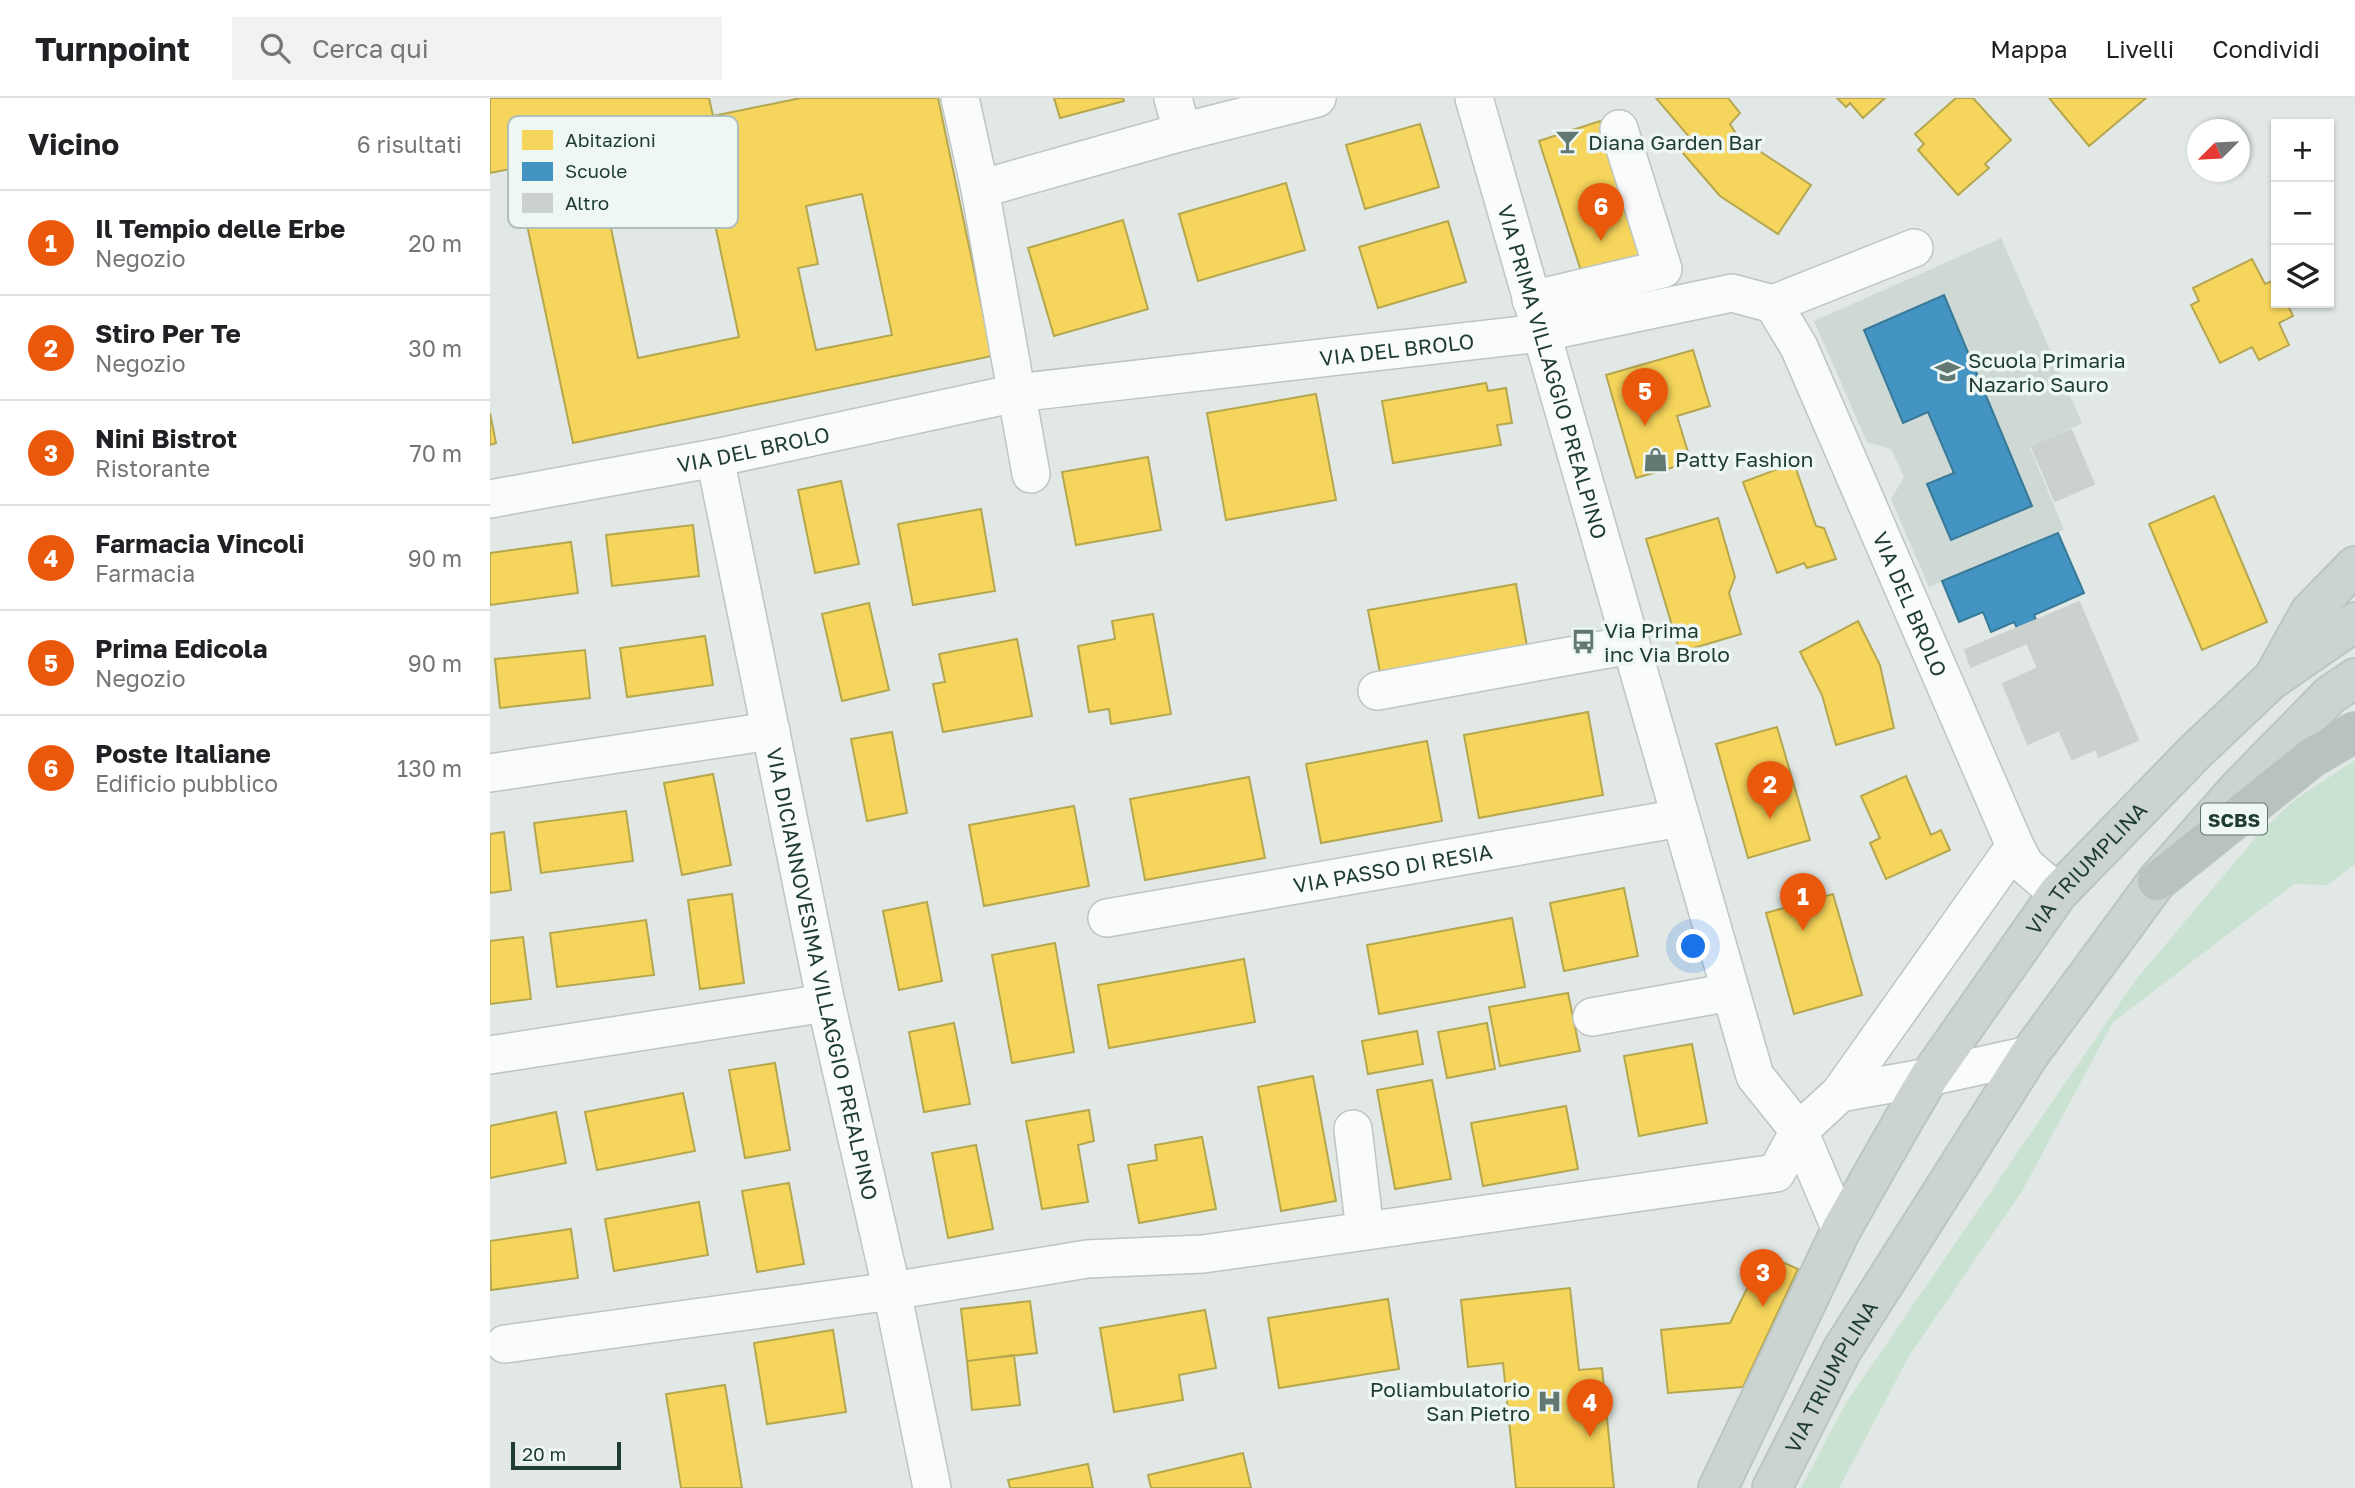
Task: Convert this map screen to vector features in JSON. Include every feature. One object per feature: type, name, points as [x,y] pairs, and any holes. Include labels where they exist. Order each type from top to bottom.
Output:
[{"type":"highway","name":"SCBS","points":[[2157,881],[2312,757],[2355,732]]},
{"type":"main road","name":"VIA TRIUMPLINA","points":[[2271,680],[2310,612],[2355,566]]},
{"type":"main road","name":"VIA TRIUMPLINA","points":[[1718,1488],[1841,1230],[1929,1077],[2058,893],[2195,752],[2271,680],[2355,622]]},
{"type":"main road","name":"VIA TRIUMPLINA","points":[[1772,1488],[1842,1350],[2029,1055],[2157,881],[2258,769],[2330,695],[2355,678]]},
{"type":"street","points":[[960,98],[980,189],[1031,474]]},
{"type":"street","points":[[980,189],[1177,115],[1317,98]]},
{"type":"street","name":"VIA PRIMA VILLAGGIO PREALPINO","points":[[1474,98],[1755,1076],[1799,1131],[1841,1230]]},
{"type":"street","points":[[1536,317],[1663,269],[1619,129]]},
{"type":"street","points":[[1773,304],[1914,248]]},
{"type":"street","name":"VIA DEL BROLO","points":[[490,499],[715,458],[1016,393],[1536,317],[1732,293],[1773,304],[1799,347],[2015,846],[2025,865],[2058,893]]},
{"type":"street","name":"VIA DICIANNOVESIMA VILLAGGIO PREALPINO","points":[[715,458],[826,1003],[892,1291],[932,1488]]},
{"type":"street","points":[[1377,691],[1630,645]]},
{"type":"street","points":[[490,773],[771,731]]},
{"type":"street","name":"VIA PASSO DI RESIA","points":[[1107,918],[1681,818]]},
{"type":"street","points":[[505,1344],[892,1291],[1087,1259],[1203,1254],[1776,1173],[1799,1131],[1840,1093],[2015,846]]},
{"type":"street","points":[[1592,1017],[1731,992]]},
{"type":"street","points":[[490,1055],[826,1003]]},
{"type":"street","points":[[1840,1093],[2029,1055]]},
{"type":"street","points":[[1353,1129],[1365,1231]]},
{"type":"shaded area","name":"Scuola Primaria Nazario Sauro","points":[[2001,238],[2082,423],[2030,448],[2064,530],[1929,587],[1891,499],[1904,477],[1891,449],[1867,442],[1814,321]]},
{"type":"green space","points":[[2355,760],[2355,864],[2327,885],[2294,884],[2113,1022],[2022,1191],[1909,1356],[1839,1488],[1801,1488],[1846,1403],[2135,981],[2262,830],[2296,799]]},
{"type":"building: Abitazioni","points":[[490,98],[709,98],[713,116],[508,116],[508,169],[490,173]]},
{"type":"building: Abitazioni","points":[[801,98],[938,98],[992,356],[573,443],[528,228],[611,228],[638,358],[739,337],[716,228],[738,228],[738,116],[713,116]],"holes":[[[862,194],[892,335],[816,350],[798,268],[818,264],[806,206]]]},
{"type":"building: Abitazioni","points":[[1054,98],[1123,98],[1124,101],[1060,118]]},
{"type":"building: Abitazioni","points":[[1656,98],[1728,98],[1740,113],[1730,124],[1738,137],[1811,185],[1778,234],[1720,196],[1681,151],[1691,139]]},
{"type":"building: Abitazioni","points":[[1837,98],[1885,98],[1863,118],[1850,103],[1846,107]]},
{"type":"building: Abitazioni","points":[[1956,98],[1973,98],[2011,140],[1985,164],[1989,168],[1958,195],[1918,150],[1924,144],[1915,134]]},
{"type":"building: Abitazioni","points":[[2049,98],[2146,98],[2089,146]]},
{"type":"building: Abitazioni","points":[[1600,121],[1643,254],[1582,274],[1539,141]]},
{"type":"building: Abitazioni","points":[[1420,124],[1439,187],[1365,209],[1346,145]]},
{"type":"building: Abitazioni","points":[[1286,183],[1305,250],[1198,281],[1179,214]]},
{"type":"building: Abitazioni","points":[[1123,220],[1148,309],[1054,336],[1028,248]]},
{"type":"building: Abitazioni","points":[[1448,221],[1466,282],[1378,308],[1359,247]]},
{"type":"building: Abitazioni","points":[[2252,259],[2265,284],[2271,282],[2271,308],[2289,308],[2293,316],[2279,323],[2289,345],[2259,360],[2252,347],[2220,363],[2191,305],[2199,301],[2193,288]]},
{"type":"building: Abitazioni","points":[[1693,350],[1710,406],[1677,416],[1691,462],[1636,478],[1606,375]]},
{"type":"building: Abitazioni","points":[[1486,383],[1488,391],[1506,388],[1512,423],[1497,425],[1501,445],[1393,463],[1382,401]]},
{"type":"building: Abitazioni","points":[[1316,394],[1336,500],[1226,520],[1207,413]]},
{"type":"building: Abitazioni","points":[[490,413],[496,443],[490,445]]},
{"type":"building: Abitazioni","points":[[1148,457],[1161,530],[1076,545],[1062,472]]},
{"type":"building: Abitazioni","points":[[1794,463],[1816,526],[1824,528],[1836,559],[1807,568],[1804,563],[1777,573],[1743,482]]},
{"type":"building: Abitazioni","points":[[841,481],[859,564],[815,573],[798,490]]},
{"type":"building: Abitazioni","points":[[2214,496],[2267,622],[2202,650],[2149,524]]},
{"type":"building: Abitazioni","points":[[981,509],[995,591],[913,605],[898,524]]},
{"type":"building: Abitazioni","points":[[1718,518],[1735,577],[1729,593],[1741,634],[1680,652],[1646,539]]},
{"type":"building: Abitazioni","points":[[693,525],[699,576],[612,586],[606,535]]},
{"type":"building: Abitazioni","points":[[571,542],[578,593],[490,605],[490,553]]},
{"type":"building: Abitazioni","points":[[1516,584],[1528,652],[1381,678],[1368,610]]},
{"type":"building: Abitazioni","points":[[869,603],[889,690],[842,701],[822,614]]},
{"type":"building: Abitazioni","points":[[1153,614],[1171,714],[1111,724],[1109,709],[1089,712],[1078,646],[1115,639],[1112,621]]},
{"type":"building: Abitazioni","points":[[1858,621],[1880,665],[1894,728],[1836,745],[1822,695],[1800,652]]},
{"type":"building: Abitazioni","points":[[705,636],[713,685],[627,697],[620,648]]},
{"type":"building: Abitazioni","points":[[1017,639],[1032,716],[943,732],[933,684],[945,682],[939,654]]},
{"type":"building: Abitazioni","points":[[585,650],[590,698],[500,708],[495,659]]},
{"type":"building: Abitazioni","points":[[1588,712],[1603,795],[1479,818],[1464,735]]},
{"type":"building: Abitazioni","points":[[1777,727],[1810,840],[1748,858],[1716,744]]},
{"type":"building: Abitazioni","points":[[892,732],[907,813],[867,821],[851,739]]},
{"type":"building: Abitazioni","points":[[1427,741],[1442,821],[1321,843],[1306,764]]},
{"type":"building: Abitazioni","points":[[713,774],[731,865],[682,875],[664,783]]},
{"type":"building: Abitazioni","points":[[1906,776],[1931,835],[1941,830],[1950,850],[1886,879],[1870,843],[1880,838],[1861,796]]},
{"type":"building: Abitazioni","points":[[1249,777],[1265,858],[1145,880],[1130,799]]},
{"type":"building: Abitazioni","points":[[1074,806],[1089,886],[984,906],[969,825]]},
{"type":"building: Abitazioni","points":[[626,811],[633,861],[541,873],[534,823]]},
{"type":"building: Abitazioni","points":[[504,832],[511,890],[490,893],[490,834]]},
{"type":"building: Abitazioni","points":[[1624,888],[1638,956],[1564,971],[1550,903]]},
{"type":"building: Abitazioni","points":[[732,894],[744,983],[700,989],[688,900]]},
{"type":"building: Abitazioni","points":[[1833,894],[1862,995],[1794,1014],[1766,913]]},
{"type":"building: Abitazioni","points":[[927,902],[942,981],[899,990],[883,911]]},
{"type":"building: Abitazioni","points":[[1512,918],[1525,987],[1379,1014],[1367,945]]},
{"type":"building: Abitazioni","points":[[646,920],[654,975],[557,987],[550,933]]},
{"type":"building: Abitazioni","points":[[523,937],[531,999],[490,1004],[490,941]]},
{"type":"building: Abitazioni","points":[[1055,943],[1074,1052],[1012,1063],[992,955]]},
{"type":"building: Abitazioni","points":[[1244,959],[1255,1022],[1109,1048],[1098,985]]},
{"type":"building: Abitazioni","points":[[1568,993],[1580,1051],[1500,1066],[1489,1007]]},
{"type":"building: Abitazioni","points":[[954,1023],[970,1104],[924,1112],[909,1032]]},
{"type":"building: Abitazioni","points":[[1487,1023],[1495,1069],[1447,1078],[1438,1032]]},
{"type":"building: Abitazioni","points":[[1417,1031],[1423,1064],[1368,1074],[1362,1041]]},
{"type":"building: Abitazioni","points":[[1692,1044],[1707,1123],[1639,1136],[1624,1056]]},
{"type":"building: Abitazioni","points":[[775,1063],[790,1150],[745,1158],[729,1070]]},
{"type":"building: Abitazioni","points":[[1313,1076],[1336,1201],[1281,1211],[1258,1087]]},
{"type":"building: Abitazioni","points":[[1432,1080],[1451,1179],[1395,1189],[1377,1090]]},
{"type":"building: Abitazioni","points":[[683,1093],[695,1151],[597,1170],[585,1112]]},
{"type":"building: Abitazioni","points":[[1566,1106],[1578,1169],[1483,1186],[1471,1123]]},
{"type":"building: Abitazioni","points":[[1089,1110],[1094,1141],[1078,1145],[1088,1202],[1042,1209],[1026,1121]]},
{"type":"building: Abitazioni","points":[[556,1112],[566,1163],[490,1178],[490,1126]]},
{"type":"building: Abitazioni","points":[[1202,1137],[1216,1209],[1139,1223],[1128,1165],[1157,1160],[1155,1145]]},
{"type":"building: Abitazioni","points":[[976,1145],[993,1229],[948,1238],[932,1153]]},
{"type":"building: Abitazioni","points":[[789,1183],[804,1264],[757,1272],[742,1191]]},
{"type":"building: Abitazioni","points":[[699,1202],[708,1255],[614,1271],[605,1219]]},
{"type":"building: Abitazioni","points":[[571,1229],[578,1278],[491,1290],[490,1241]]},
{"type":"building: Abitazioni","points":[[1764,1254],[1798,1269],[1743,1387],[1668,1393],[1661,1330],[1730,1323]]},
{"type":"building: Abitazioni","points":[[1570,1288],[1579,1370],[1602,1368],[1614,1488],[1516,1488],[1503,1363],[1468,1367],[1461,1300]]},
{"type":"building: Abitazioni","points":[[1388,1299],[1399,1369],[1279,1388],[1268,1318]]},
{"type":"building: Abitazioni","points":[[1030,1301],[1037,1353],[967,1361],[961,1309]]},
{"type":"building: Abitazioni","points":[[1205,1310],[1216,1368],[1179,1375],[1183,1400],[1114,1412],[1100,1328]]},
{"type":"building: Abitazioni","points":[[833,1330],[846,1412],[767,1424],[754,1343]]},
{"type":"building: Abitazioni","points":[[1014,1355],[1020,1405],[972,1410],[967,1361]]},
{"type":"building: Abitazioni","points":[[725,1385],[742,1488],[681,1488],[666,1394]]},
{"type":"building: Abitazioni","points":[[1243,1453],[1251,1488],[1151,1488],[1148,1475]]},
{"type":"building: Abitazioni","points":[[1088,1464],[1093,1488],[1010,1488],[1008,1480]]},
{"type":"building: Scuole","points":[[1944,295],[2032,506],[1951,540],[1927,484],[1954,473],[1928,412],[1903,423],[1864,330]]},
{"type":"building: Scuole","points":[[2058,533],[2084,593],[2034,615],[2036,620],[2017,628],[2014,622],[1991,632],[1983,612],[1959,622],[1942,581]]},
{"type":"building: Altro","points":[[2071,430],[2094,484],[2055,501],[2032,447]]},
{"type":"building: Altro","points":[[2079,602],[2138,740],[2099,757],[2096,749],[2072,759],[2059,730],[2028,744],[2003,684],[2038,668],[2027,643],[1971,667],[1965,650]]},
{"type":"place","name":"Diana Garden Bar","points":[[1568,142]]},
{"type":"place","name":"Poste Italiane","points":[[1601,241]]},
{"type":"place","name":"Scuola Primaria Nazario Sauro","points":[[1948,372]]},
{"type":"place","name":"Prima Edicola","points":[[1645,426]]},
{"type":"place","name":"Patty Fashion","points":[[1655,459]]},
{"type":"place","name":"Via Prima inc Via Brolo","points":[[1584,642]]},
{"type":"place","name":"Stiro Per Te","points":[[1770,819]]},
{"type":"place","name":"Il Tempio delle Erbe","points":[[1803,931]]},
{"type":"place","name":"Nini Bistrot","points":[[1763,1307]]},
{"type":"place","name":"Poliambulatorio San Pietro","points":[[1550,1401]]},
{"type":"place","name":"Farmacia Vincoli","points":[[1590,1437]]}]
